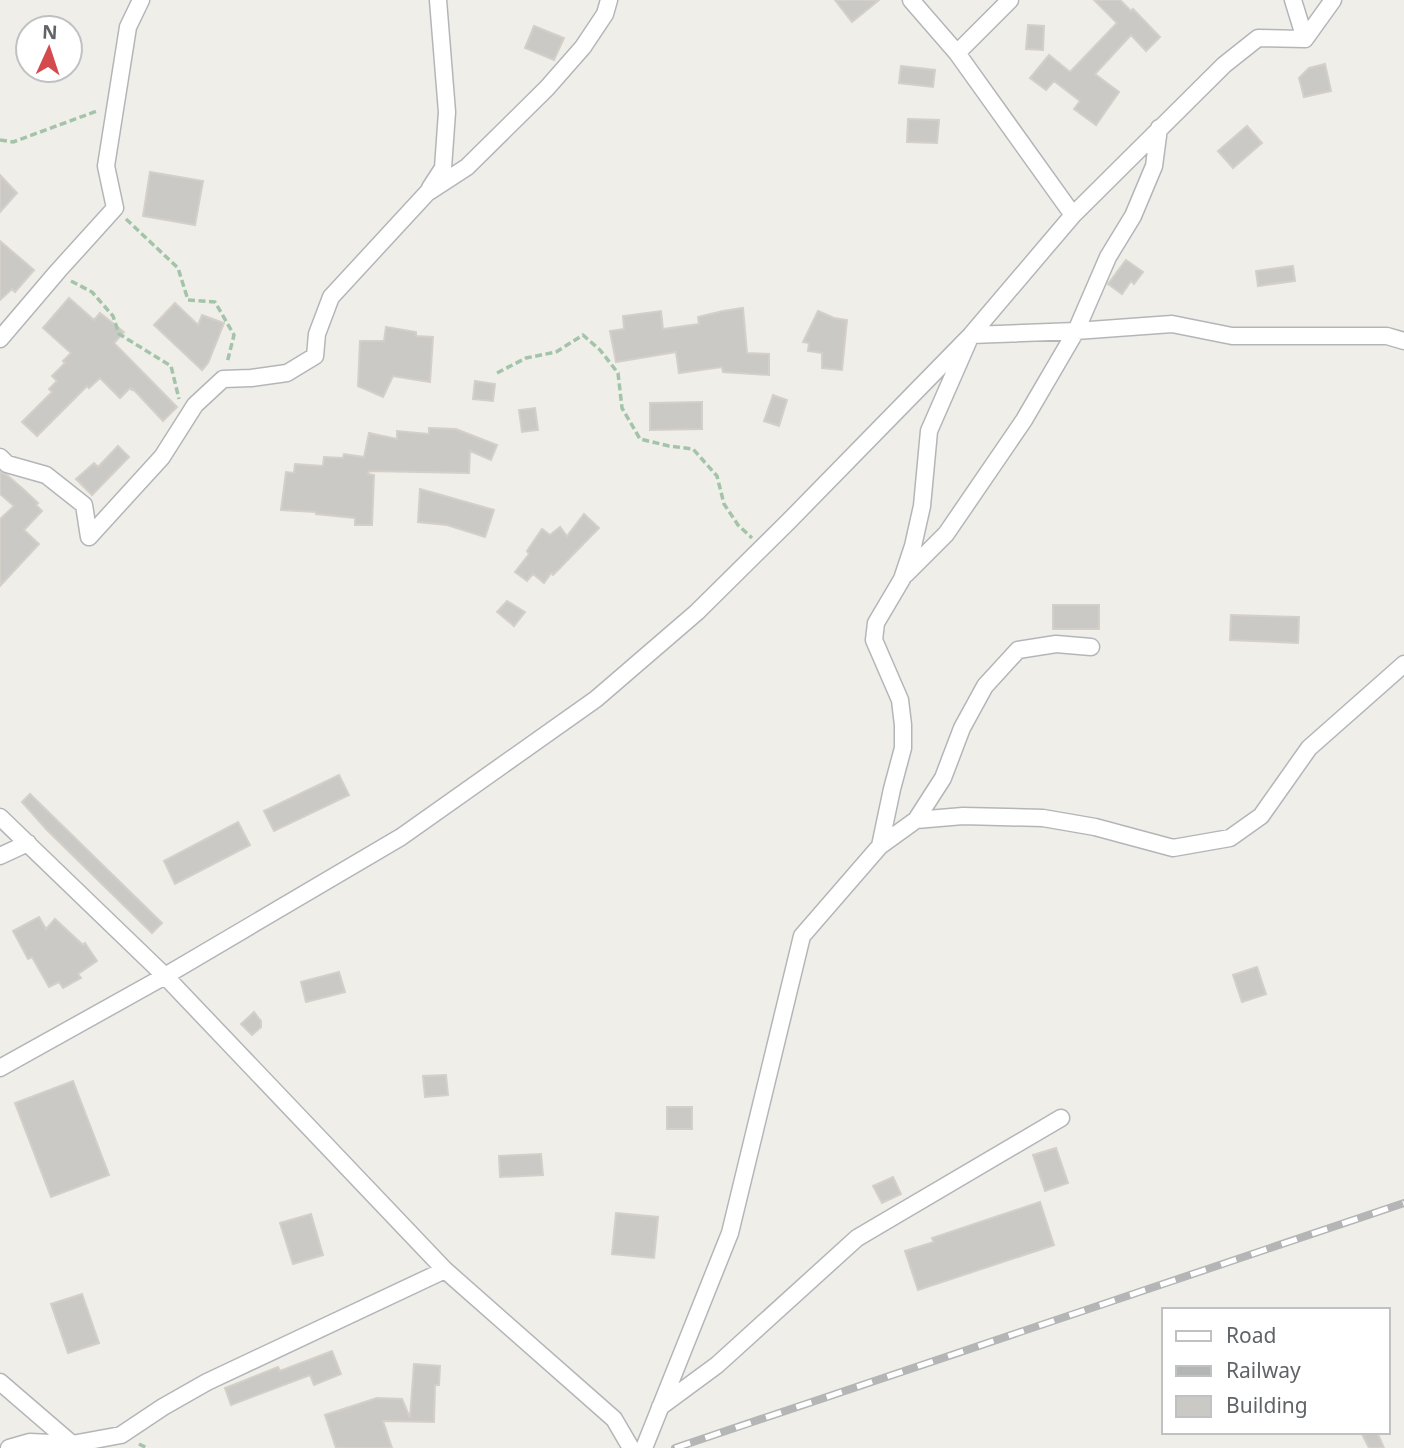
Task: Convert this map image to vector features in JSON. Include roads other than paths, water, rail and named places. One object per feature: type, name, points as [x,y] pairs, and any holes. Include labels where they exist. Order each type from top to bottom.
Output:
[{"type":"street","points":[[0,339],[115,208],[106,166],[128,27],[141,0]]},
{"type":"street","points":[[0,457],[7,464],[46,475],[84,505],[89,537],[162,457],[195,405],[223,379],[287,373],[315,356],[317,334],[331,297],[427,193],[443,168],[447,112],[438,0]]},
{"type":"street","points":[[427,193],[467,167],[547,88],[583,47],[605,14],[609,0]]},
{"type":"street","points":[[911,0],[957,53],[1073,215]]},
{"type":"street","points":[[957,53],[1010,0]]},
{"type":"street","points":[[1293,0],[1306,39]]},
{"type":"street","points":[[1306,39],[1333,0]]},
{"type":"street","points":[[0,1068],[165,976],[401,837],[596,699],[697,612],[762,547],[971,335],[1073,215],[1224,65],[1258,38],[1306,39]]},
{"type":"street","points":[[902,579],[946,534],[1024,420],[1076,331],[1108,257],[1133,216],[1154,166],[1159,128]]},
{"type":"street","points":[[971,335],[1172,324],[1232,336],[1387,336],[1404,341]]},
{"type":"street","points":[[880,846],[903,748],[903,725],[900,700],[874,640],[876,623],[902,579],[913,546],[922,506],[929,430],[971,335]]},
{"type":"street","points":[[643,1448],[730,1233],[802,936],[880,846],[916,820],[943,778],[962,728],[985,686],[1018,650],[1056,644],[1091,647]]},
{"type":"street","points":[[916,820],[963,816],[1043,817],[1095,827],[1173,848],[1230,838],[1261,816],[1310,748],[1404,664]]},
{"type":"street","points":[[0,817],[165,976],[445,1270],[614,1419],[631,1448]]},
{"type":"street","points":[[0,856],[27,843]]},
{"type":"street","points":[[660,1407],[717,1365],[857,1238],[1061,1118]]},
{"type":"street","points":[[9,1448],[30,1441],[72,1444],[121,1435],[163,1406],[207,1382],[445,1270]]},
{"type":"street","points":[[0,1382],[72,1444]]},
{"type":"railway","points":[[675,1448],[1404,1203]]}]
